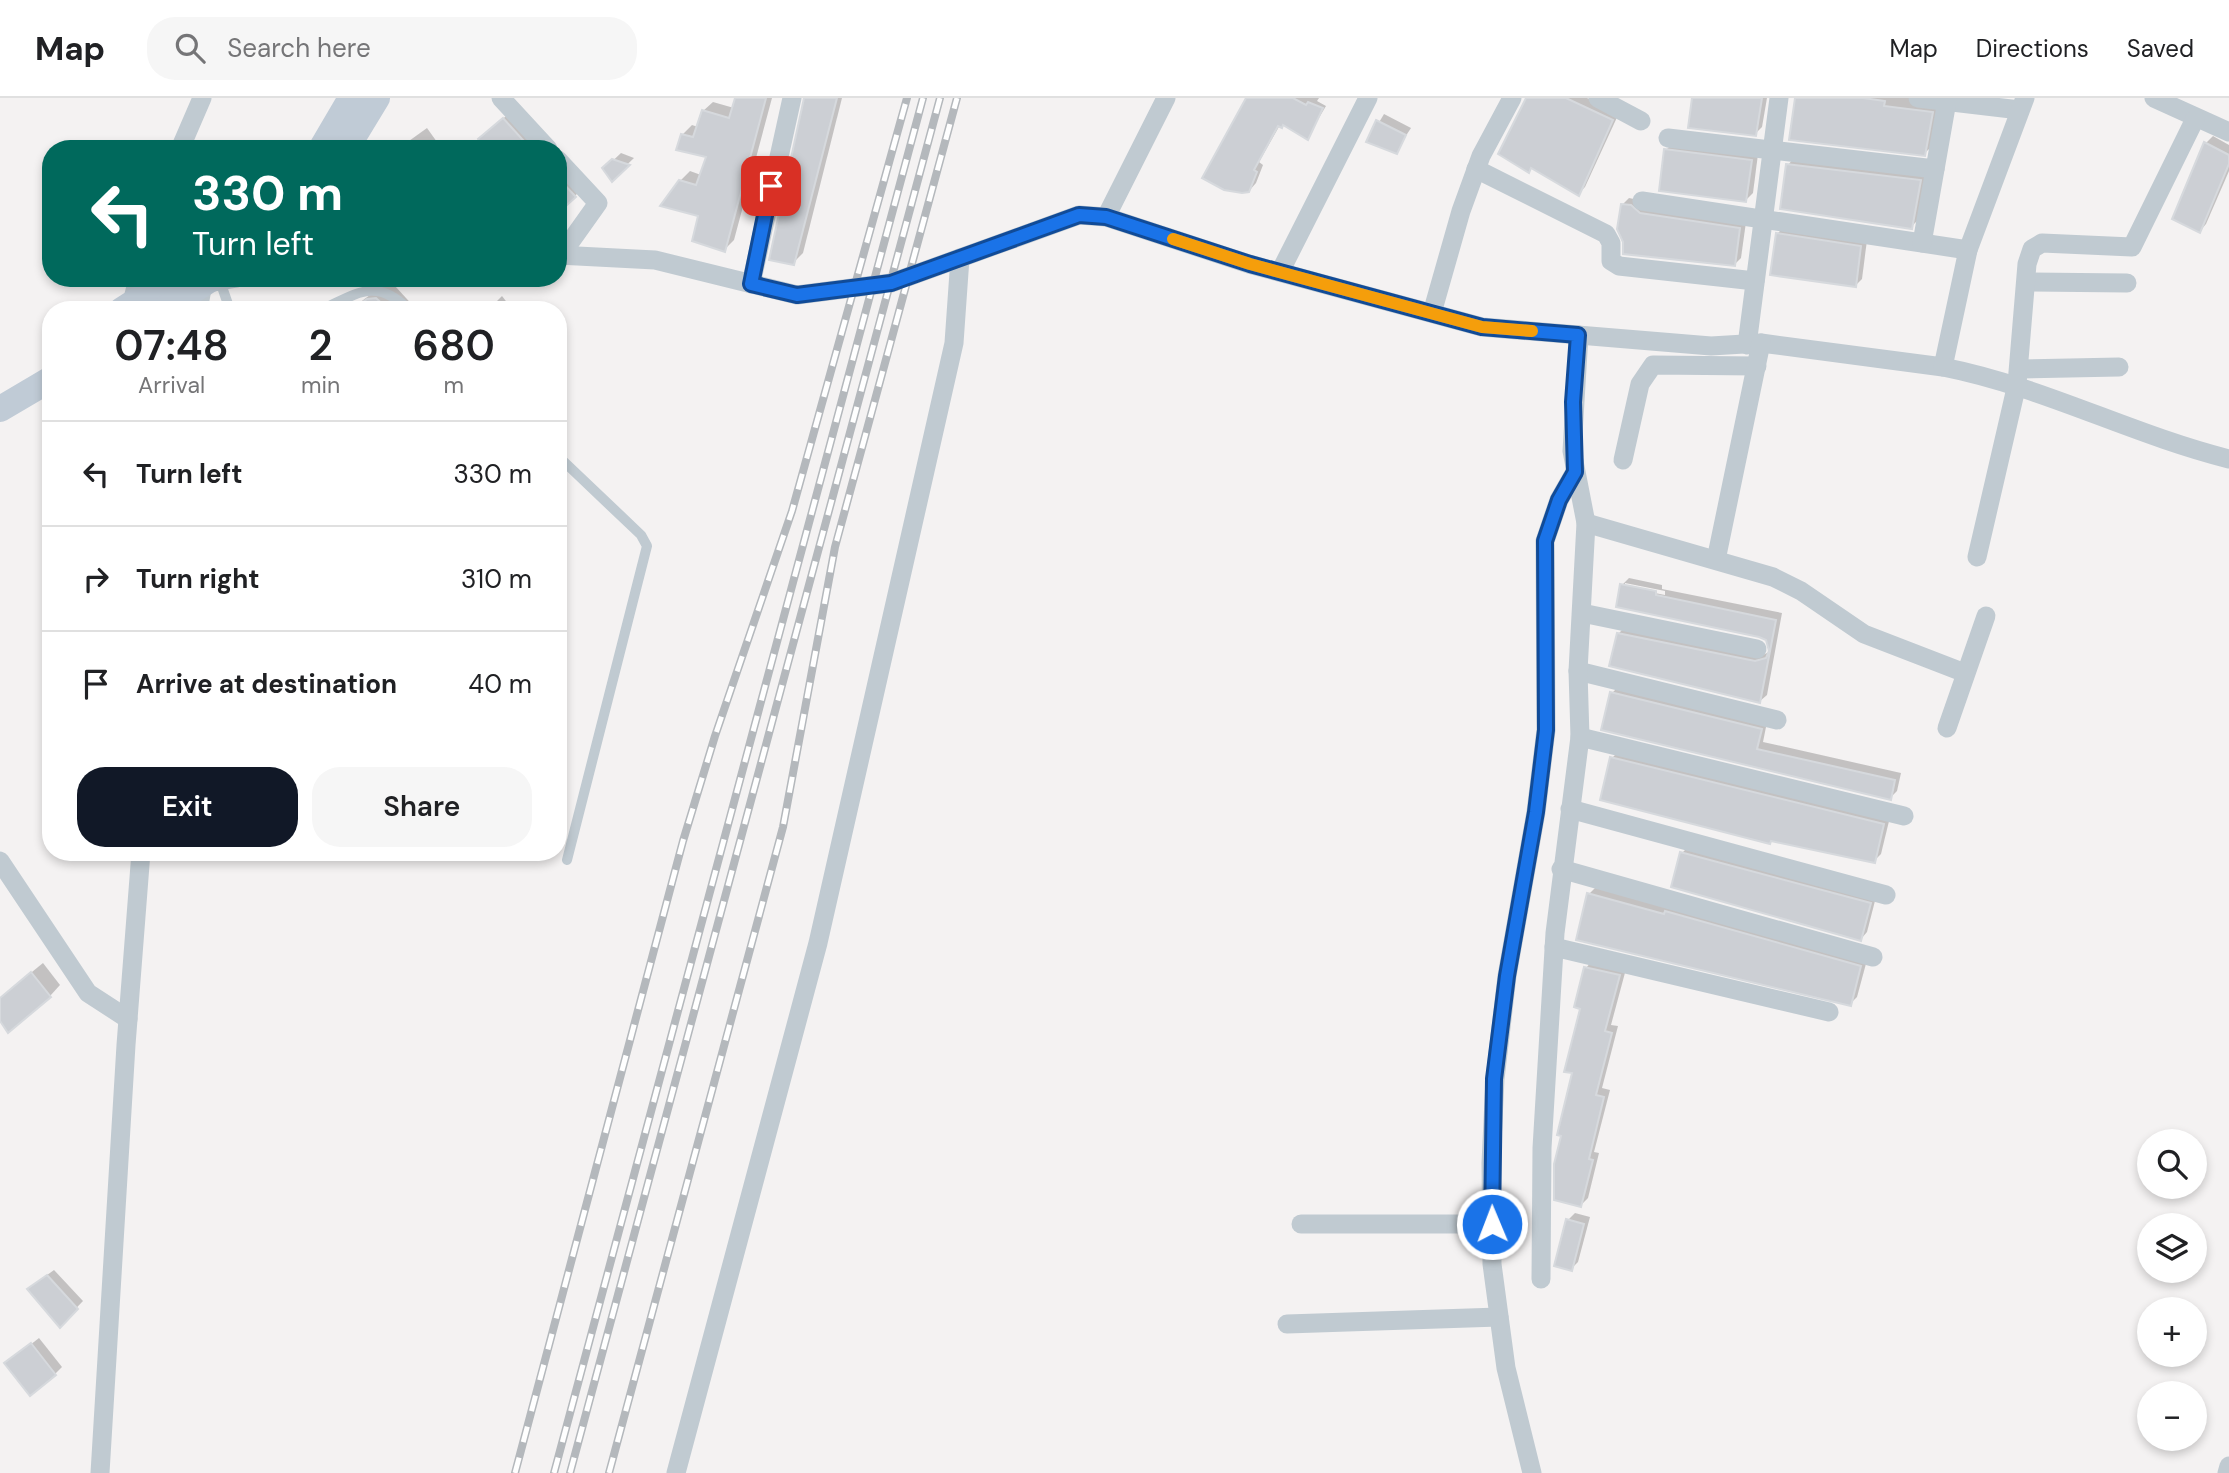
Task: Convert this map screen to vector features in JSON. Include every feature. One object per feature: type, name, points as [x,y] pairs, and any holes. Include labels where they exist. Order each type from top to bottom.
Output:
[{"type":"street","points":[[184,140],[202,98]]},
{"type":"street","points":[[326,140],[351,98]]},
{"type":"street","points":[[351,140],[377,98]]},
{"type":"street","points":[[501,98],[540,140]]},
{"type":"street","points":[[751,284],[792,98]]},
{"type":"street","points":[[1106,217],[1166,98]]},
{"type":"street","points":[[1280,272],[1368,98]]},
{"type":"street","points":[[1432,313],[1476,169],[1512,98]]},
{"type":"street","points":[[1598,98],[1641,121]]},
{"type":"street","points":[[1716,560],[1757,366],[1754,344],[1755,281],[1770,148],[1779,98]]},
{"type":"street","points":[[1918,98],[2023,104],[1968,250],[1943,367]]},
{"type":"street","points":[[2154,98],[2195,119],[2229,132]]},
{"type":"street","points":[[1922,243],[1947,101]]},
{"type":"street","points":[[1977,557],[2018,377],[2029,254],[2036,245],[2126,248],[2136,244],[2195,119]]},
{"type":"street","points":[[1668,138],[1936,169]]},
{"type":"street","points":[[1476,169],[1606,234],[1611,243],[1611,261],[1619,266],[1755,281]]},
{"type":"street","points":[[567,170],[598,203],[567,244]]},
{"type":"street","points":[[1642,201],[1968,250]]},
{"type":"street","points":[[567,255],[655,260],[797,295],[891,283],[1079,215],[1106,217],[1280,272],[1482,327],[1711,346],[1754,344],[2018,377],[2119,367]]},
{"type":"street","points":[[676,1473],[818,943],[954,343],[960,258]]},
{"type":"street","points":[[2026,282],[2127,283]]},
{"type":"street","points":[[131,297],[153,287]]},
{"type":"street","points":[[181,301],[208,287]]},
{"type":"street","points":[[1541,1279],[1542,1148],[1554,947],[1561,869],[1580,737],[1578,671],[1586,523],[1575,472],[1573,414],[1578,335]]},
{"type":"street","points":[[0,389],[42,365]]},
{"type":"street","points":[[1623,460],[1640,384],[1653,365],[1757,366]]},
{"type":"street","points":[[2018,377],[2147,435],[2229,459]]},
{"type":"street","points":[[0,409],[42,384]]},
{"type":"street","points":[[1532,1473],[1506,1368],[1492,1264],[1494,1079],[1507,976],[1536,812],[1546,730],[1545,541],[1559,500],[1575,472]]},
{"type":"street","points":[[1586,523],[1773,577],[1801,592],[1864,634],[1965,673]]},
{"type":"street","points":[[1582,613],[1758,649]]},
{"type":"street","points":[[1947,728],[1986,616]]},
{"type":"street","points":[[1578,671],[1777,720]]},
{"type":"street","points":[[1580,737],[1903,816]]},
{"type":"street","points":[[1570,808],[1886,895]]},
{"type":"street","points":[[0,861],[88,993],[128,1019]]},
{"type":"street","points":[[100,1473],[140,861]]},
{"type":"street","points":[[1561,869],[1873,957]]},
{"type":"street","points":[[1554,947],[1829,1012]]},
{"type":"street","points":[[1301,1224],[1492,1224]]},
{"type":"street","points":[[1287,1324],[1499,1317]]},
{"type":"street","points":[[2227,1473],[2229,1466]]},
{"type":"lane","points":[[342,301],[367,290],[378,289],[393,295],[399,301]]},
{"type":"lane","points":[[567,465],[641,535],[647,546],[567,860]]},
{"type":"building","points":[[735,98],[766,98],[725,252],[692,241],[698,216],[660,206],[679,180],[696,185],[706,157],[676,150],[681,134],[693,137],[702,110],[729,118]]},
{"type":"building","points":[[804,98],[837,98],[794,265],[769,260]]},
{"type":"building","points":[[1246,98],[1293,98],[1306,105],[1308,102],[1323,108],[1308,140],[1283,125],[1282,128],[1278,126],[1254,170],[1257,172],[1249,192],[1242,193],[1224,190],[1202,178]]},
{"type":"building","points":[[1526,98],[1566,98],[1613,120],[1579,196],[1531,168],[1529,173],[1498,154]]},
{"type":"building","points":[[1692,98],[1762,98],[1756,136],[1688,128]]},
{"type":"building","points":[[1795,98],[1863,98],[1885,101],[1884,106],[1933,112],[1925,156],[1789,140]]},
{"type":"building","points":[[503,118],[523,140],[479,140]]},
{"type":"building","points":[[1376,120],[1406,135],[1397,154],[1366,142]]},
{"type":"building","points":[[2204,142],[2229,155],[2229,164],[2200,233],[2172,219]]},
{"type":"building","points":[[1664,149],[1752,160],[1746,202],[1659,191]]},
{"type":"building","points":[[612,159],[630,165],[612,182],[602,168]]},
{"type":"building","points":[[1786,164],[1921,180],[1912,229],[1780,209]]},
{"type":"building","points":[[567,188],[576,197],[567,205]]},
{"type":"building","points":[[1621,204],[1631,205],[1640,213],[1740,228],[1735,266],[1623,254],[1623,242],[1617,229]]},
{"type":"building","points":[[1776,233],[1861,246],[1856,287],[1770,275]]},
{"type":"building","points":[[1620,584],[1656,591],[1656,595],[1776,620],[1760,703],[1609,666],[1617,633],[1755,661],[1766,658],[1769,651],[1766,640],[1759,637],[1616,607]]},
{"type":"building","points":[[1610,692],[1762,729],[1757,749],[1895,780],[1891,800],[1601,730]]},
{"type":"building","points":[[1610,757],[1884,824],[1875,863],[1771,841],[1770,844],[1600,800]]},
{"type":"building","points":[[1680,852],[1871,903],[1861,941],[1671,887]]},
{"type":"building","points":[[1587,893],[1664,914],[1665,911],[1861,966],[1851,1006],[1576,940]]},
{"type":"building","points":[[1584,967],[1620,975],[1605,1031],[1612,1033],[1596,1095],[1604,1097],[1589,1159],[1593,1160],[1581,1207],[1554,1200],[1554,1164],[1561,1136],[1557,1135],[1572,1073],[1564,1072],[1580,1009],[1574,1007]]},
{"type":"building","points":[[31,972],[51,997],[8,1033],[0,1021],[0,998]]},
{"type":"building","points":[[1566,1219],[1584,1224],[1572,1271],[1554,1266]]},
{"type":"building","points":[[47,1275],[78,1309],[60,1328],[27,1289]]},
{"type":"building","points":[[31,1343],[56,1375],[30,1396],[4,1363]]},
{"type":"railway","points":[[515,1473],[683,841],[715,736],[792,511],[907,98]]},
{"type":"railway","points":[[554,1473],[923,98]]},
{"type":"railway","points":[[570,1473],[940,98]]},
{"type":"railway","points":[[609,1473],[783,827],[835,547],[957,98]]},
{"type":"slow traffic","points":[[1173,239],[1250,264],[1482,327],[1532,331]]},
{"type":"route","points":[[771,186],[751,284],[797,295],[891,283],[1079,215],[1106,217],[1250,264],[1482,327],[1578,335],[1573,402],[1572,451],[1575,472],[1559,500],[1545,541],[1546,730],[1536,812],[1507,976],[1494,1079],[1492,1224]]}]
